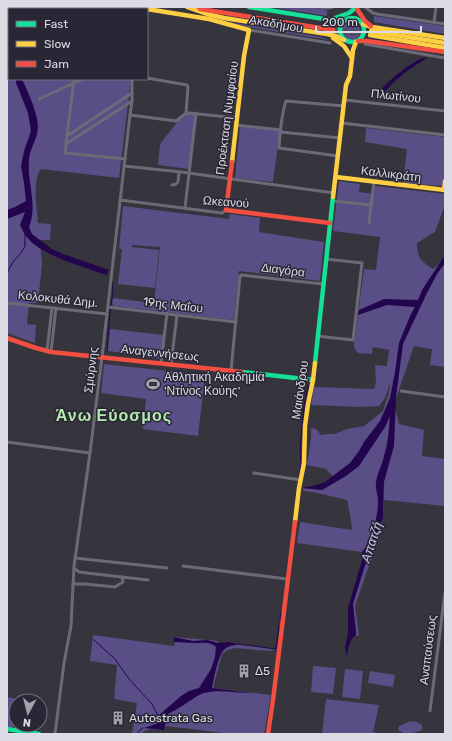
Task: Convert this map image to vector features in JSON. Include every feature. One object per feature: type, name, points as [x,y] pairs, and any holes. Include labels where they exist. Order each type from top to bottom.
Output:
[{"type":"main road","points":[[187,7],[217,16],[327,34],[349,42],[367,40],[445,52]]},
{"type":"main road","points":[[191,7],[333,28],[217,7]]},
{"type":"main road","points":[[248,7],[330,20],[352,18],[358,20],[371,31],[445,48]]},
{"type":"main road","points":[[344,40],[339,30],[340,27],[352,14],[355,8]]},
{"type":"main road","points":[[330,20],[349,14],[355,8]]},
{"type":"main road","points":[[355,8],[358,20]]},
{"type":"main road","points":[[355,8],[371,31],[445,43]]},
{"type":"main road","name":"Ακαδήμου","points":[[148,9],[209,19],[249,30]]},
{"type":"main road","points":[[357,42],[364,34],[363,24]]},
{"type":"main road","name":"Προέκταση Νυμφαίου","points":[[226,210],[249,30]]},
{"type":"main road","points":[[371,31],[445,38]]},
{"type":"main road","points":[[327,34],[344,46],[352,58]]},
{"type":"main road","points":[[349,42],[353,49]]},
{"type":"main road","name":"Μαιάνδρου","points":[[268,734],[287,579],[304,464],[307,412],[313,380],[347,82],[350,75],[354,45],[357,42]]},
{"type":"main road","name":"Καλλικράτη","points":[[336,177],[444,190]]},
{"type":"main road","points":[[444,190],[445,181]]},
{"type":"main road","name":"Ωκεανού","points":[[226,210],[330,223]]},
{"type":"main road","name":"Αναγεννήσεως","points":[[7,338],[49,352],[313,380]]},
{"type":"main road","points":[[7,729],[39,734]]},
{"type":"street","points":[[319,7],[333,7]]},
{"type":"street","points":[[365,7],[377,14],[445,24]]},
{"type":"street","points":[[434,22],[436,7]]},
{"type":"street","name":"Ακαδήμου","points":[[249,30],[330,43]]},
{"type":"street","points":[[365,44],[445,58]]},
{"type":"street","points":[[148,78],[187,85],[186,113]]},
{"type":"street","name":"Σμύρνης","points":[[55,734],[70,626],[75,558],[108,307],[132,101],[132,80]]},
{"type":"street","points":[[39,99],[74,81]]},
{"type":"street","points":[[74,81],[65,153],[125,160]]},
{"type":"street","points":[[67,136],[132,93]]},
{"type":"street","name":"Πλωτίνου","points":[[345,100],[445,111]]},
{"type":"street","points":[[66,144],[132,101]]},
{"type":"street","points":[[338,156],[279,148],[283,113],[286,101],[344,106]]},
{"type":"street","points":[[130,115],[176,121],[186,113],[237,118]]},
{"type":"street","points":[[185,208],[196,114]]},
{"type":"street","points":[[342,123],[445,135]]},
{"type":"street","points":[[236,125],[340,138]]},
{"type":"street","points":[[124,166],[334,193]]},
{"type":"street","points":[[172,185],[178,182],[179,172]]},
{"type":"street","points":[[369,223],[374,182]]},
{"type":"street","name":"Ωκεανού","points":[[120,200],[222,213],[226,210]]},
{"type":"street","points":[[333,201],[371,205]]},
{"type":"street","points":[[317,336],[353,340],[362,263],[326,259]]},
{"type":"street","name":"Διαγόρα","points":[[236,322],[241,275],[323,284]]},
{"type":"street","name":"Κολοκυθά Δημ.","points":[[7,303],[107,314]]},
{"type":"street","name":"19ης Μαΐου","points":[[108,307],[236,322]]},
{"type":"street","points":[[49,352],[54,308]]},
{"type":"street","points":[[161,363],[167,313]]},
{"type":"street","points":[[171,364],[177,315]]},
{"type":"street","points":[[231,371],[236,322]]},
{"type":"street","points":[[401,391],[445,397]]},
{"type":"street","points":[[7,442],[90,453]]},
{"type":"street","points":[[254,473],[301,480]]},
{"type":"street","points":[[75,558],[167,568]]},
{"type":"street","points":[[183,566],[287,579]]},
{"type":"street","points":[[74,568],[79,572],[148,580]]},
{"type":"street","points":[[73,584],[116,587],[123,582],[122,577]]},
{"type":"street","name":"Αναπαύσεως","points":[[430,711],[445,592]]},
{"type":"shaded area","points":[[266,7],[310,7],[327,10],[327,16],[284,9]]},
{"type":"shaded area","points":[[374,16],[445,26],[445,34],[374,22]]},
{"type":"shaded area","points":[[222,21],[322,37],[329,40],[254,28]]},
{"type":"shaded area","points":[[351,22],[355,23],[359,27],[359,35],[355,39],[351,40],[347,39],[343,35],[342,31],[343,27],[347,23]]},
{"type":"shaded area","points":[[7,62],[8,80],[131,80],[119,178],[41,169],[38,174],[36,195],[38,223],[51,224],[50,240],[40,240],[42,264],[38,303],[29,303],[27,324],[36,325],[35,343],[7,333]]},
{"type":"shaded area","points":[[188,114],[196,115],[189,169],[158,165],[160,144],[178,121]]},
{"type":"shaded area","points":[[240,126],[280,131],[273,182],[235,178]]},
{"type":"shaded area","points":[[366,128],[445,137],[445,167],[443,186],[403,183],[407,149],[365,142]]},
{"type":"shaded area","points":[[339,181],[360,184],[359,192],[374,194],[375,186],[445,194],[445,205],[435,232],[417,243],[420,259],[433,269],[443,261],[445,255],[445,367],[430,365],[432,349],[414,346],[394,404],[399,424],[424,430],[422,456],[445,459],[445,506],[384,500],[383,518],[377,542],[355,606],[359,636],[353,635],[349,607],[362,560],[362,552],[297,543],[300,522],[352,530],[347,500],[304,491],[302,488],[322,489],[350,463],[333,476],[326,469],[307,465],[311,428],[316,429],[321,435],[335,434],[347,429],[364,426],[383,411],[391,382],[385,398],[379,406],[359,407],[311,405],[314,387],[374,389],[376,383],[375,365],[387,366],[389,350],[373,347],[372,354],[362,354],[357,352],[355,348],[354,344],[364,269],[376,270],[380,237],[333,231]]},
{"type":"shaded area","points":[[123,206],[229,219],[230,214],[260,218],[259,232],[324,242],[320,281],[239,271],[234,320],[114,306],[112,304],[113,298],[154,303],[160,247],[132,245],[132,247],[159,250],[155,288],[118,284],[122,249],[119,249]]},
{"type":"shaded area","points":[[110,329],[165,335],[162,359],[108,351]]},
{"type":"shaded area","name":"Αθλητική Ακαδημία 'Ντίνος Κούης'","points":[[104,364],[205,375],[198,436],[143,429],[146,399],[101,393]]},
{"type":"shaded area","points":[[93,635],[174,646],[176,637],[218,641],[217,647],[225,643],[276,649],[270,651],[235,648],[228,650],[222,654],[214,684],[214,688],[271,695],[264,734],[232,734],[166,726],[162,730],[151,729],[141,734],[132,734],[137,703],[114,699],[117,665],[90,661]]},
{"type":"shaded area","points":[[313,666],[336,668],[333,694],[311,692]]},
{"type":"shaded area","points":[[345,669],[363,671],[360,699],[342,697]]},
{"type":"shaded area","points":[[370,671],[395,675],[393,687],[368,683]]},
{"type":"shaded area","points":[[7,697],[8,728],[7,728]]},
{"type":"shaded area","points":[[326,699],[379,705],[373,732],[384,734],[322,734]]},
{"type":"shaded area","points":[[410,721],[417,722],[422,725],[422,730],[407,733],[398,730],[399,726]]},
{"type":"water","points":[[422,58],[427,58],[401,76],[380,98],[377,98],[376,95],[386,84],[403,70]]},
{"type":"water","points":[[16,80],[22,80],[33,104],[38,125],[38,131],[29,160],[33,210],[29,227],[32,234],[52,249],[109,270],[107,275],[52,255],[32,243],[25,235],[20,225],[25,212],[7,219],[7,210],[26,201],[21,166],[24,151],[31,131],[28,113]]},
{"type":"water","name":"Απατζή","points":[[445,255],[445,263],[437,274],[426,295],[403,344],[396,397],[394,446],[384,482],[383,518],[368,556],[353,604],[356,635],[350,642],[347,657],[345,648],[348,633],[348,608],[362,560],[362,552],[370,537],[376,520],[378,501],[376,483],[386,446],[390,416],[385,427],[359,466],[346,476],[322,490],[302,488],[325,482],[350,463],[380,421],[390,398],[399,343],[415,307],[387,305],[358,315],[359,310],[384,299],[418,300],[422,290]]},
{"type":"water","points":[[174,637],[193,641],[207,640],[218,643],[228,642],[239,644],[227,647],[223,651],[217,666],[212,688],[251,693],[221,691],[204,693],[168,714],[164,730],[144,728],[156,724],[158,721],[157,717],[181,696],[189,691],[199,688],[211,669],[215,657],[216,647],[214,645],[206,643],[174,642]]},
{"type":"waterway","points":[[7,273],[25,246],[25,235]]},
{"type":"waterway","points":[[107,351],[113,292],[112,282]]},
{"type":"waterway","points":[[299,477],[304,406],[308,385]]},
{"type":"waterway","points":[[280,620],[281,612]]},
{"type":"waterway","points":[[238,644],[276,649],[279,626]]},
{"type":"waterway","points":[[94,640],[115,659],[129,679],[152,704],[158,716]]},
{"type":"waterway","points":[[137,734],[143,728]]},
{"type":"tunnel","points":[[333,30],[370,35]]},
{"type":"traffic: fast","points":[[131,7],[138,8]]},
{"type":"traffic: fast","points":[[249,7],[344,21]]},
{"type":"traffic: fast","points":[[335,18],[349,13],[354,9]]},
{"type":"traffic: fast","points":[[347,18],[357,18],[364,25],[364,30],[364,35],[357,42],[347,42],[340,35],[340,25],[347,18]]},
{"type":"traffic: fast","points":[[315,363],[333,197]]},
{"type":"traffic: fast","points":[[242,372],[313,380]]},
{"type":"traffic: fast","points":[[7,729],[39,734]]},
{"type":"traffic: slow","points":[[187,7],[224,18],[327,34],[344,40]]},
{"type":"traffic: slow","points":[[148,9],[209,19],[249,30],[244,56],[232,162]]},
{"type":"traffic: slow","points":[[363,24],[372,27],[445,38]]},
{"type":"traffic: slow","points":[[371,31],[445,43]]},
{"type":"traffic: slow","points":[[370,35],[445,48]]},
{"type":"traffic: slow","points":[[333,38],[344,46],[352,58]]},
{"type":"traffic: slow","points":[[333,197],[346,85],[350,76],[353,50],[356,42]]},
{"type":"traffic: slow","points":[[336,177],[445,190]]},
{"type":"traffic: slow","points":[[444,190],[445,181]]},
{"type":"traffic: slow","points":[[295,522],[304,463],[305,426],[315,363]]},
{"type":"traffic: jam","points":[[200,9],[333,30]]},
{"type":"traffic: jam","points":[[357,9],[365,21],[371,26]]},
{"type":"traffic: jam","points":[[358,41],[445,52]]},
{"type":"traffic: jam","points":[[232,162],[226,210],[330,223]]},
{"type":"traffic: jam","points":[[7,338],[51,352],[242,372]]},
{"type":"traffic: jam","points":[[268,734],[295,522]]},
{"type":"place","name":"Αθλητική Ακαδημία 'Ντίνος Κούης'","points":[[153,384]]},
{"type":"place","name":"Δ5","points":[[244,671]]},
{"type":"place","name":"Autostrata Gas","points":[[118,718]]},
{"type":"district","name":"Άνω Εύοσμος","points":[[114,415]]}]
